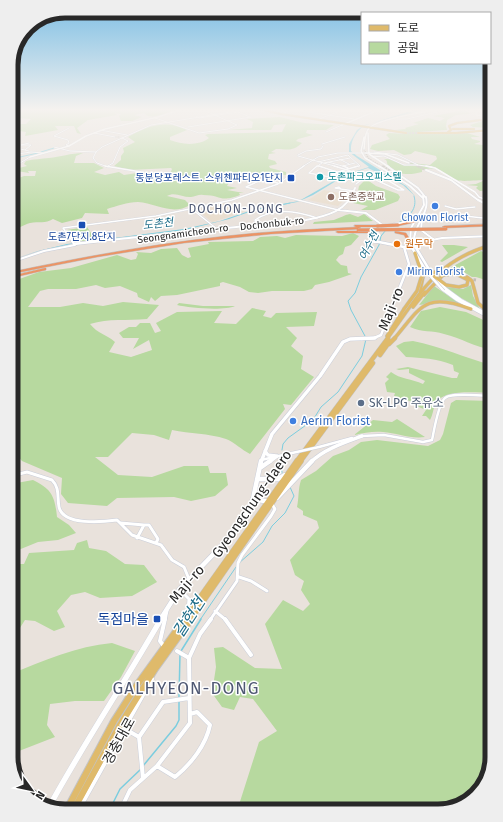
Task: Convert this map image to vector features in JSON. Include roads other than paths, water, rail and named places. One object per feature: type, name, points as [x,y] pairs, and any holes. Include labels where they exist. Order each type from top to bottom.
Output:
[{"type":"highway","points":[[280,232],[398,225],[415,222]]},
{"type":"highway","name":"Seongnamicheon-ro","points":[[18,272],[100,254],[174,242],[280,232],[485,227]]},
{"type":"highway","points":[[280,232],[396,232],[405,234],[412,244]]},
{"type":"highway","name":"Seongnamicheon-ro","points":[[18,275],[83,260],[192,241],[280,232]]},
{"type":"main road","points":[[30,158],[60,147]]},
{"type":"main road","points":[[366,148],[370,151],[385,154],[409,163]]},
{"type":"main road","points":[[366,148],[367,152],[372,157],[419,189],[425,198],[427,209],[415,222],[410,232],[412,244],[422,269],[422,287],[410,308]]},
{"type":"main road","points":[[366,148],[362,153],[364,156],[386,172],[410,186],[425,198]]},
{"type":"main road","points":[[367,152],[385,154]]},
{"type":"main road","points":[[364,156],[372,157],[373,154],[385,154]]},
{"type":"main road","points":[[382,169],[388,168]]},
{"type":"main road","points":[[426,170],[451,180],[476,197],[485,201]]},
{"type":"main road","points":[[393,176],[398,176]]},
{"type":"main road","name":"Dochonbuk-ro","points":[[74,244],[298,222],[317,218],[338,210],[350,201],[355,188]]},
{"type":"main road","points":[[338,210],[364,212],[382,225],[406,223],[420,216]]},
{"type":"main road","points":[[420,216],[421,230],[433,239]]},
{"type":"main road","points":[[420,216],[415,227],[412,244],[428,271],[445,288],[461,300],[485,313]]},
{"type":"main road","points":[[382,225],[374,241],[376,243],[404,247],[412,244]]},
{"type":"main road","points":[[420,242],[433,239],[485,236]]},
{"type":"main road","name":"Maji-ro","points":[[52,802],[79,752],[141,654],[170,603],[179,590],[235,531],[248,511],[253,499],[261,460],[272,434],[320,376],[343,342],[350,339],[369,339],[381,335],[409,264],[404,247]]},
{"type":"main road","name":"Gyeongchung-daero","points":[[70,804],[114,721],[137,685],[270,502],[385,348],[420,300],[429,285],[448,265],[468,253],[485,247]]},
{"type":"main road","name":"Gyeongchung-daero","points":[[77,804],[120,724],[155,669],[270,502],[288,473],[427,284],[446,264],[464,254],[485,247]]},
{"type":"main road","points":[[415,253],[428,271],[445,288],[471,309]]},
{"type":"main road","points":[[378,352],[404,309],[417,291],[421,278],[424,275],[439,271],[456,272],[470,279],[478,303],[485,310]]},
{"type":"main road","points":[[420,300],[443,275],[460,275],[468,280],[467,285],[445,288]]},
{"type":"main road","points":[[385,348],[413,314],[424,305],[448,303],[485,314]]},
{"type":"main road","points":[[253,499],[270,502],[315,458],[341,444],[362,436]]},
{"type":"main road","points":[[265,451],[268,456],[277,456]]},
{"type":"main road","points":[[268,479],[259,471],[277,456]]},
{"type":"main road","points":[[257,479],[278,479],[288,473]]},
{"type":"street","points":[[25,150],[28,147]]},
{"type":"street","points":[[102,147],[96,152],[93,158],[95,161],[107,167],[141,172]]},
{"type":"street","points":[[107,167],[113,163],[120,147]]},
{"type":"street","points":[[322,147],[321,149],[302,152],[298,156],[345,170]]},
{"type":"street","points":[[18,148],[31,152]]},
{"type":"street","points":[[56,148],[70,151],[96,152]]},
{"type":"street","points":[[18,154],[31,152],[43,153]]},
{"type":"street","points":[[74,244],[63,228],[193,209],[262,191],[279,183],[312,160],[328,154],[367,152]]},
{"type":"street","points":[[374,152],[398,156],[418,165]]},
{"type":"street","points":[[318,162],[348,156],[360,166],[338,172],[330,177],[309,172],[323,163],[338,159],[350,158]]},
{"type":"street","points":[[372,157],[384,156],[404,165],[418,165],[435,168],[485,200]]},
{"type":"street","points":[[18,163],[30,158]]},
{"type":"street","points":[[338,159],[349,164]]},
{"type":"street","points":[[328,162],[373,178],[398,190],[404,190],[379,175]]},
{"type":"street","points":[[342,166],[356,162]]},
{"type":"street","points":[[317,166],[338,172]]},
{"type":"street","points":[[345,182],[359,174],[370,171]]},
{"type":"street","points":[[356,184],[367,176],[379,175],[393,171]]},
{"type":"street","points":[[245,176],[279,183]]},
{"type":"street","points":[[373,178],[382,177]]},
{"type":"street","points":[[261,180],[246,187],[338,210]]},
{"type":"street","points":[[341,189],[354,191]]},
{"type":"street","points":[[445,206],[458,209],[475,208]]},
{"type":"street","points":[[193,209],[217,229]]},
{"type":"street","points":[[257,226],[255,220],[259,217],[274,213],[298,212],[317,218]]},
{"type":"street","points":[[465,216],[485,218]]},
{"type":"street","name":"Dochonbuk-ro","points":[[18,260],[44,251],[74,244]]},
{"type":"street","points":[[261,460],[362,436],[384,435],[423,442],[432,440],[441,405],[445,398],[452,395],[485,396]]},
{"type":"street","points":[[18,472],[33,472],[55,482],[59,496],[61,513],[70,518],[98,523],[117,520],[137,538],[156,543],[161,546],[172,560],[184,567],[189,580]]},
{"type":"street","points":[[123,804],[130,790],[157,766],[190,723],[188,698],[189,658],[200,634],[237,581],[239,577],[238,563],[271,516],[274,509],[270,502]]},
{"type":"street","points":[[120,523],[148,525],[154,531],[158,539],[156,543]]},
{"type":"street","points":[[137,538],[144,525]]},
{"type":"street","points":[[239,577],[252,581],[267,591]]},
{"type":"street","points":[[179,590],[188,596],[191,603],[187,615]]},
{"type":"street","points":[[163,644],[160,641],[160,635],[170,603]]},
{"type":"street","points":[[215,612],[229,622],[239,641],[251,655]]},
{"type":"street","points":[[177,651],[189,658]]},
{"type":"street","name":"경충대로","points":[[82,804],[150,684],[155,669]]},
{"type":"street","points":[[143,778],[140,761],[139,737],[163,702],[188,698]]},
{"type":"street","points":[[157,766],[175,777],[181,773],[197,752],[210,730],[210,725],[197,712],[190,714]]},
{"type":"street","points":[[125,729],[139,737]]},
{"type":"water","points":[[349,147],[351,147],[351,151],[357,156],[406,186],[415,196],[403,185],[368,168],[346,175],[313,195],[297,202],[255,210],[229,219],[185,230],[76,243],[39,251],[18,258],[38,251],[67,244],[184,229],[220,221],[255,209],[299,201],[344,175],[369,167],[349,152]]},
{"type":"waterway","points":[[41,152],[54,148]]},
{"type":"waterway","points":[[18,157],[38,153]]},
{"type":"waterway","name":"여수천","points":[[398,223],[406,218],[414,209],[414,196]]},
{"type":"waterway","name":"도촌천","points":[[281,205],[290,203]]},
{"type":"waterway","name":"여수천","points":[[365,336],[351,310],[348,301],[355,293],[361,277],[379,245],[381,236],[386,230]]},
{"type":"waterway","name":"여수천","points":[[282,450],[283,444],[288,438],[313,420],[321,407],[338,392],[362,356],[366,339]]},
{"type":"waterway","name":"갈현천","points":[[281,460],[282,473]]},
{"type":"waterway","name":"갈현천","points":[[239,563],[263,542],[272,526],[285,513],[294,496],[290,487]]},
{"type":"waterway","name":"갈현천","points":[[200,620],[236,567]]},
{"type":"waterway","name":"갈현천","points":[[181,651],[201,619]]},
{"type":"waterway","name":"갈현천","points":[[179,697],[180,654]]},
{"type":"waterway","name":"갈현천","points":[[143,766],[176,726],[179,720],[179,700]]},
{"type":"waterway","name":"갈현천","points":[[112,804],[120,789],[141,769]]},
{"type":"tunnel","points":[[364,149],[368,158],[382,167]]},
{"type":"tunnel","points":[[409,163],[420,167]]},
{"type":"tunnel","points":[[383,166],[398,176]]},
{"type":"tunnel","points":[[417,166],[426,170]]},
{"type":"tunnel","points":[[408,245],[420,243]]},
{"type":"tunnel","points":[[469,279],[476,280]]},
{"type":"place","name":"도촌파크오피스텔","points":[[320,177]]},
{"type":"place","name":"동분당포레스트. 스위첸파티오1단지","points":[[291,178]]},
{"type":"place","name":"도촌중학교","points":[[331,197]]},
{"type":"place","name":"Chowon Florist","points":[[435,206]]},
{"type":"place","name":"도촌7단지.8단지","points":[[82,225]]},
{"type":"place","name":"원두막","points":[[397,244]]},
{"type":"place","name":"Mirim Florist","points":[[399,272]]},
{"type":"place","name":"SK-LPG 주유소","points":[[361,403]]},
{"type":"place","name":"Aerim Florist","points":[[293,421]]},
{"type":"place","name":"독점마을","points":[[157,619]]},
{"type":"district","name":"DOCHON-DONG","points":[[236,209]]},
{"type":"district","name":"GALHYEON-DONG","points":[[186,688]]}]
